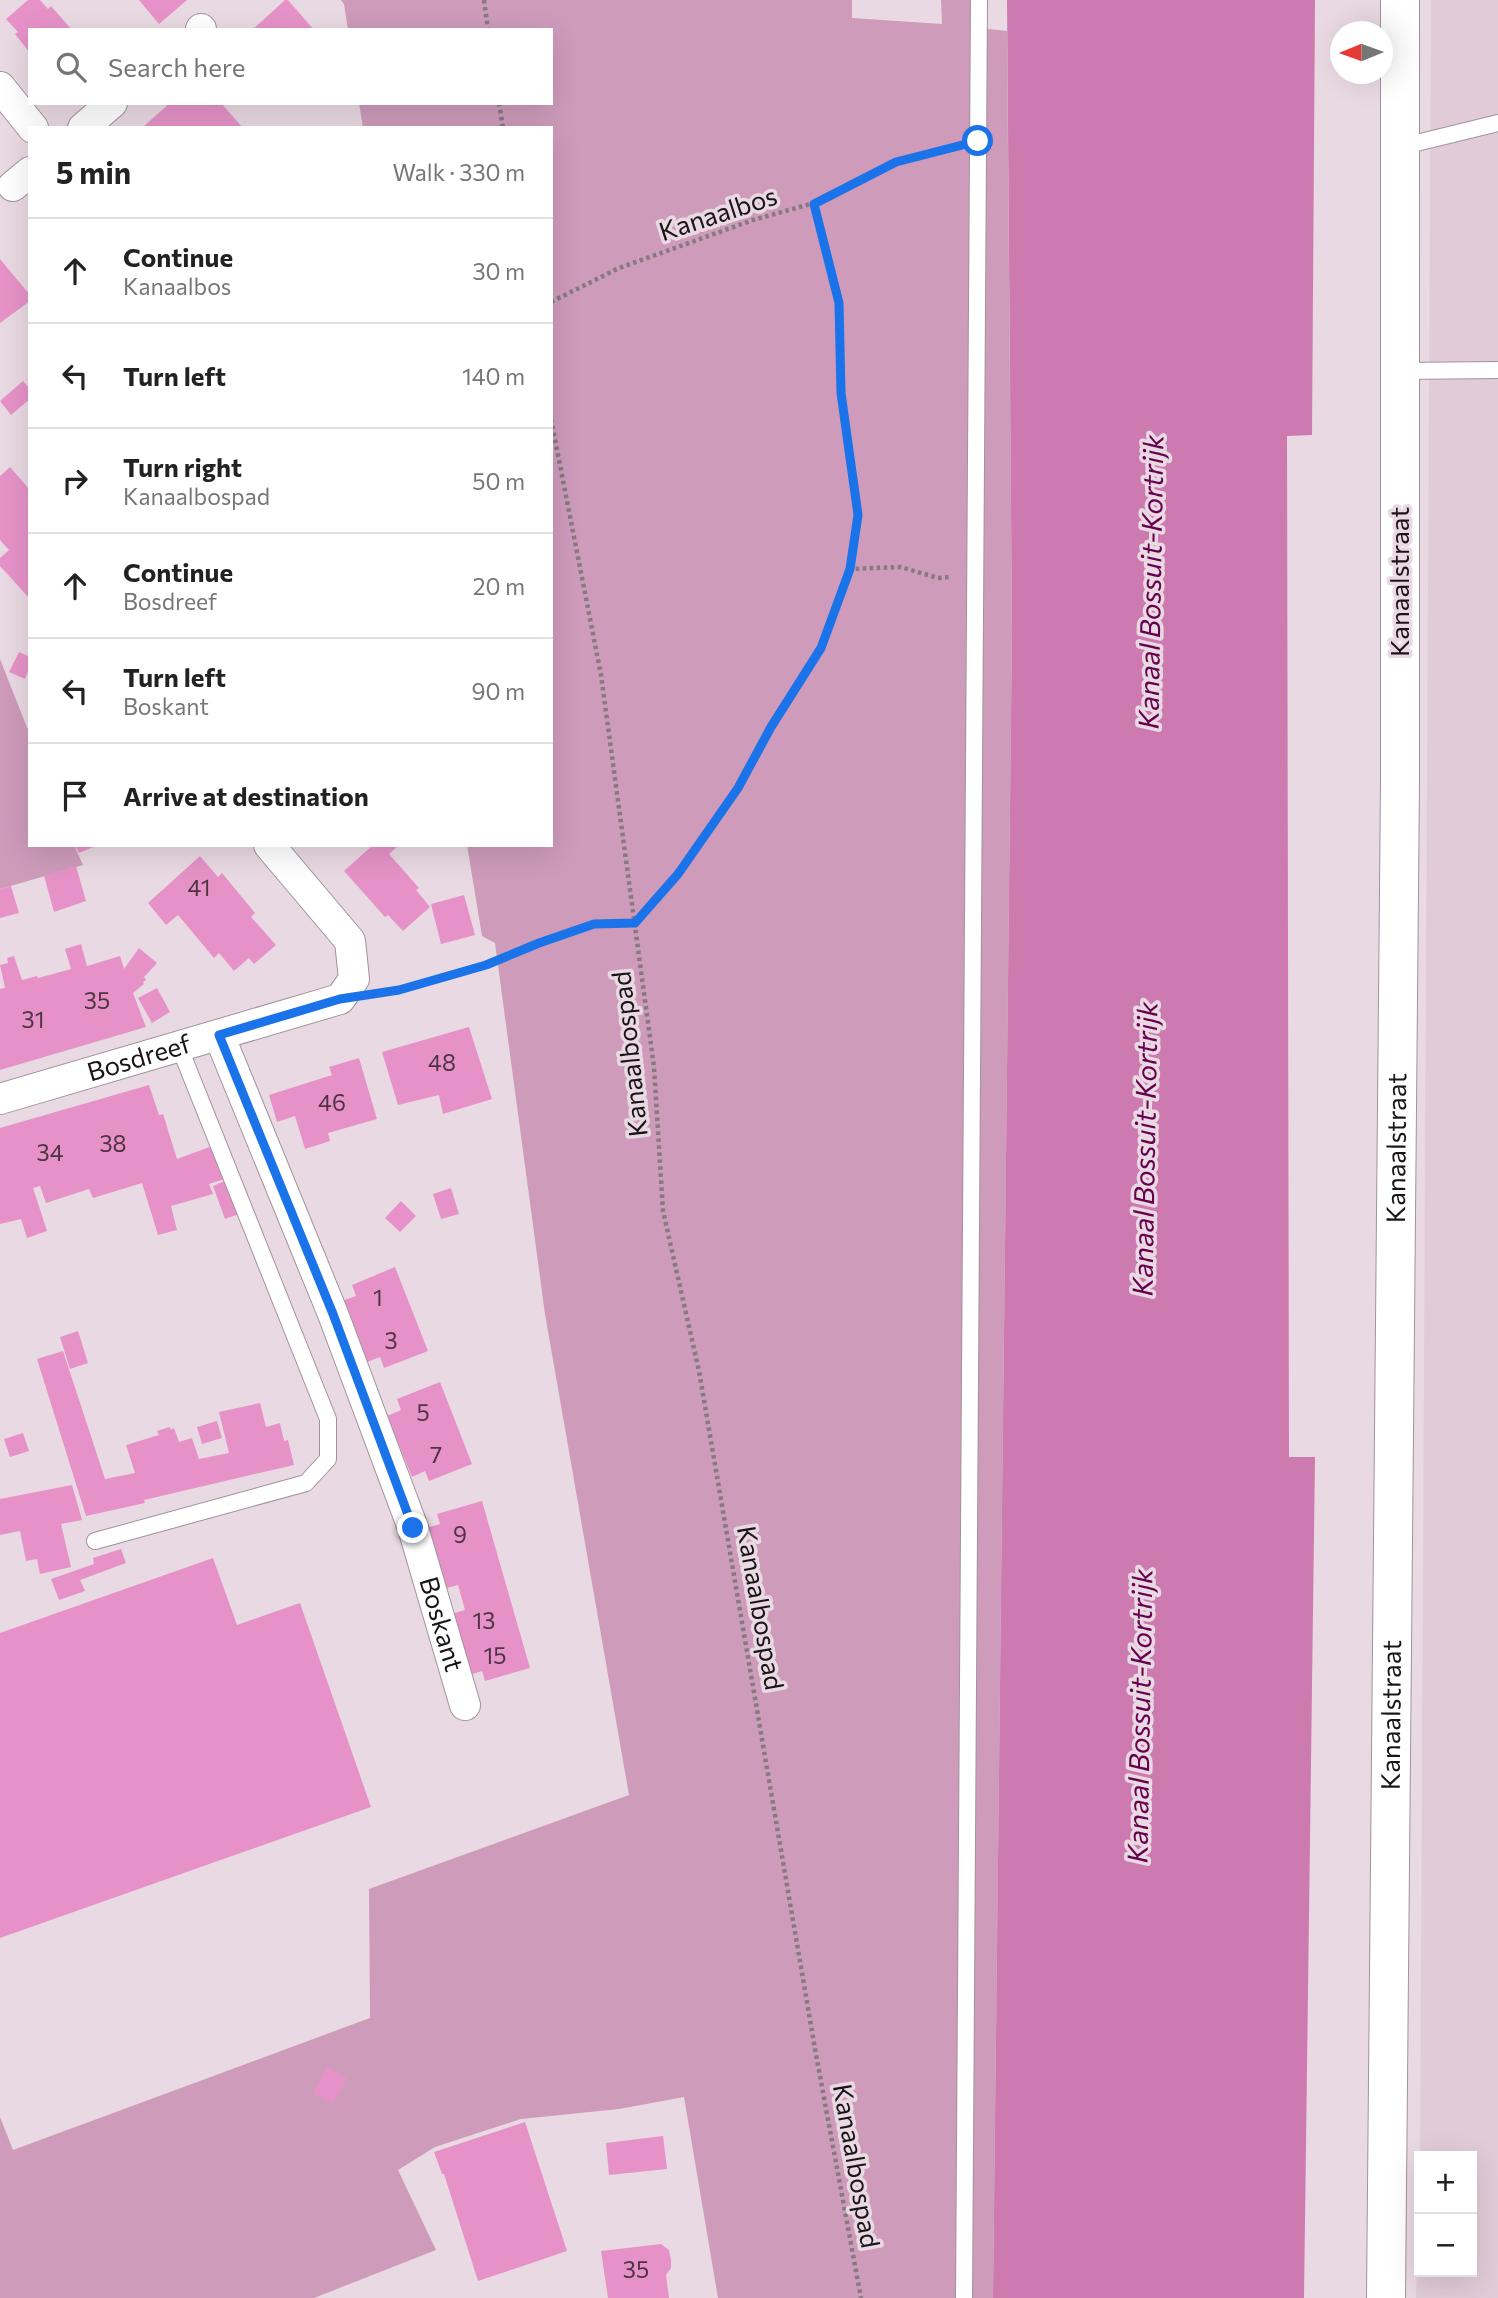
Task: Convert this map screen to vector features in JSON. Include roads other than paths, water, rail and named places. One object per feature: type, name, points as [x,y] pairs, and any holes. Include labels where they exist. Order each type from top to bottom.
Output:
[{"type":"street","name":"Kanaalstraat","points":[[1386,2298],[1400,782],[1400,0]]},
{"type":"street","points":[[0,87],[31,126]]},
{"type":"street","points":[[85,126],[110,105]]},
{"type":"street","name":"Bosdreef","points":[[0,1099],[340,999],[354,979],[350,941],[271,847]]},
{"type":"street","name":"Boskant","points":[[219,1035],[333,1314],[408,1516],[465,1705]]},
{"type":"lane","points":[[964,2298],[979,0]]},
{"type":"lane","points":[[1400,148],[1498,123]]},
{"type":"lane","points":[[1399,371],[1498,370]]},
{"type":"lane","points":[[95,1542],[306,1483],[328,1459],[328,1419],[179,1046]]},
{"type":"water","name":"Kanaal Bossuit-Kortrijk","points":[[1007,0],[1315,0],[1312,435],[1287,436],[1289,1457],[1315,1457],[1304,2298],[993,2298],[1012,632]]}]
